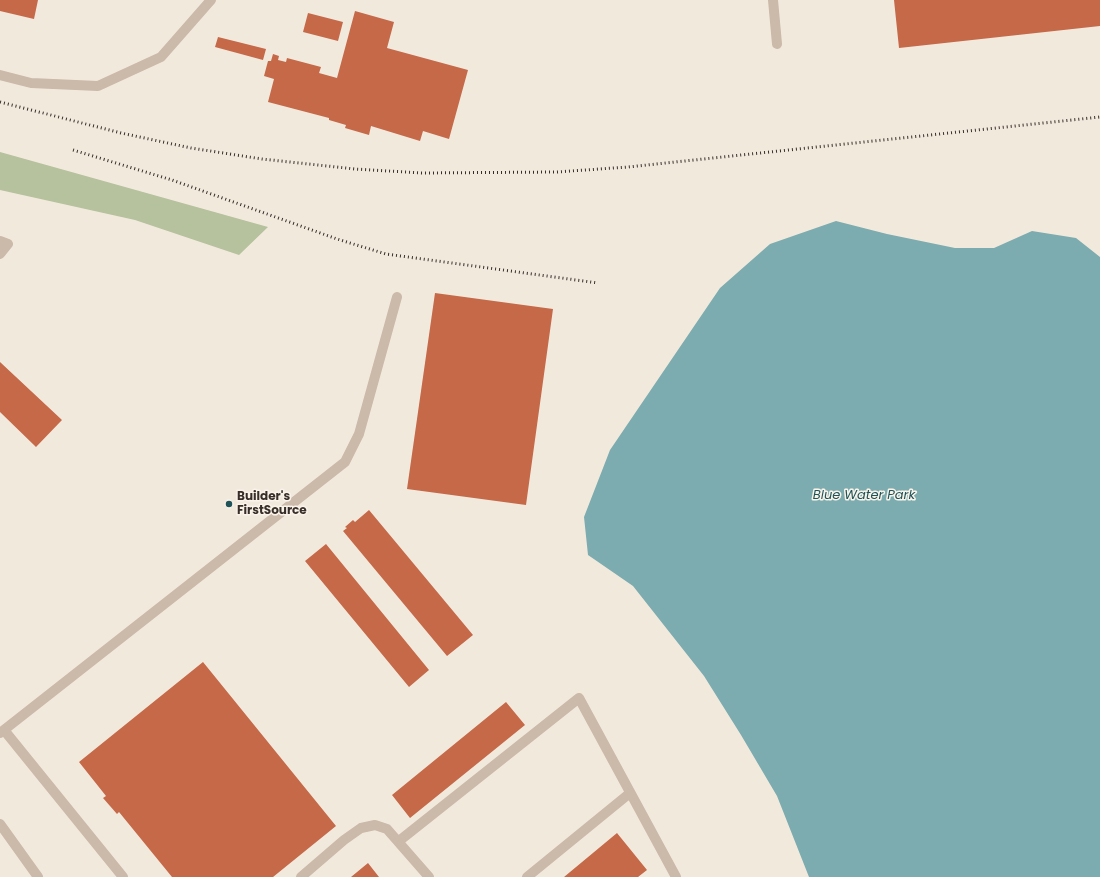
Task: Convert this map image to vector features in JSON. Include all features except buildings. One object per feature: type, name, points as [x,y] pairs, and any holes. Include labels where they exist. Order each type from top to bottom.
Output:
[{"type":"street","points":[[0,75],[31,83],[98,86],[161,57],[212,0]]},
{"type":"street","points":[[773,0],[776,44]]},
{"type":"street","points":[[0,241],[8,244],[0,254]]},
{"type":"street","points":[[123,877],[2,731],[345,462],[359,434],[397,297]]},
{"type":"street","points":[[399,842],[578,698],[676,877]]},
{"type":"street","points":[[527,877],[630,793]]},
{"type":"street","points":[[0,824],[38,877]]},
{"type":"street","points":[[301,877],[344,840],[361,828],[375,825],[387,829],[430,877]]},
{"type":"green space","points":[[0,152],[268,227],[239,255],[135,220],[0,190]]},
{"type":"water","name":"Blue Water Park","points":[[836,221],[887,234],[955,248],[994,248],[1032,231],[1076,238],[1100,257],[1100,877],[809,877],[777,796],[704,676],[633,586],[588,555],[584,517],[610,450],[720,288],[770,244]]},
{"type":"railway","points":[[0,102],[121,133],[191,148],[262,159],[355,169],[421,173],[557,172],[628,167],[1100,117]]},
{"type":"railway","points":[[73,150],[172,180],[337,239],[386,254],[598,283]]},
{"type":"place","name":"Builder's FirstSource","points":[[229,504]]}]
